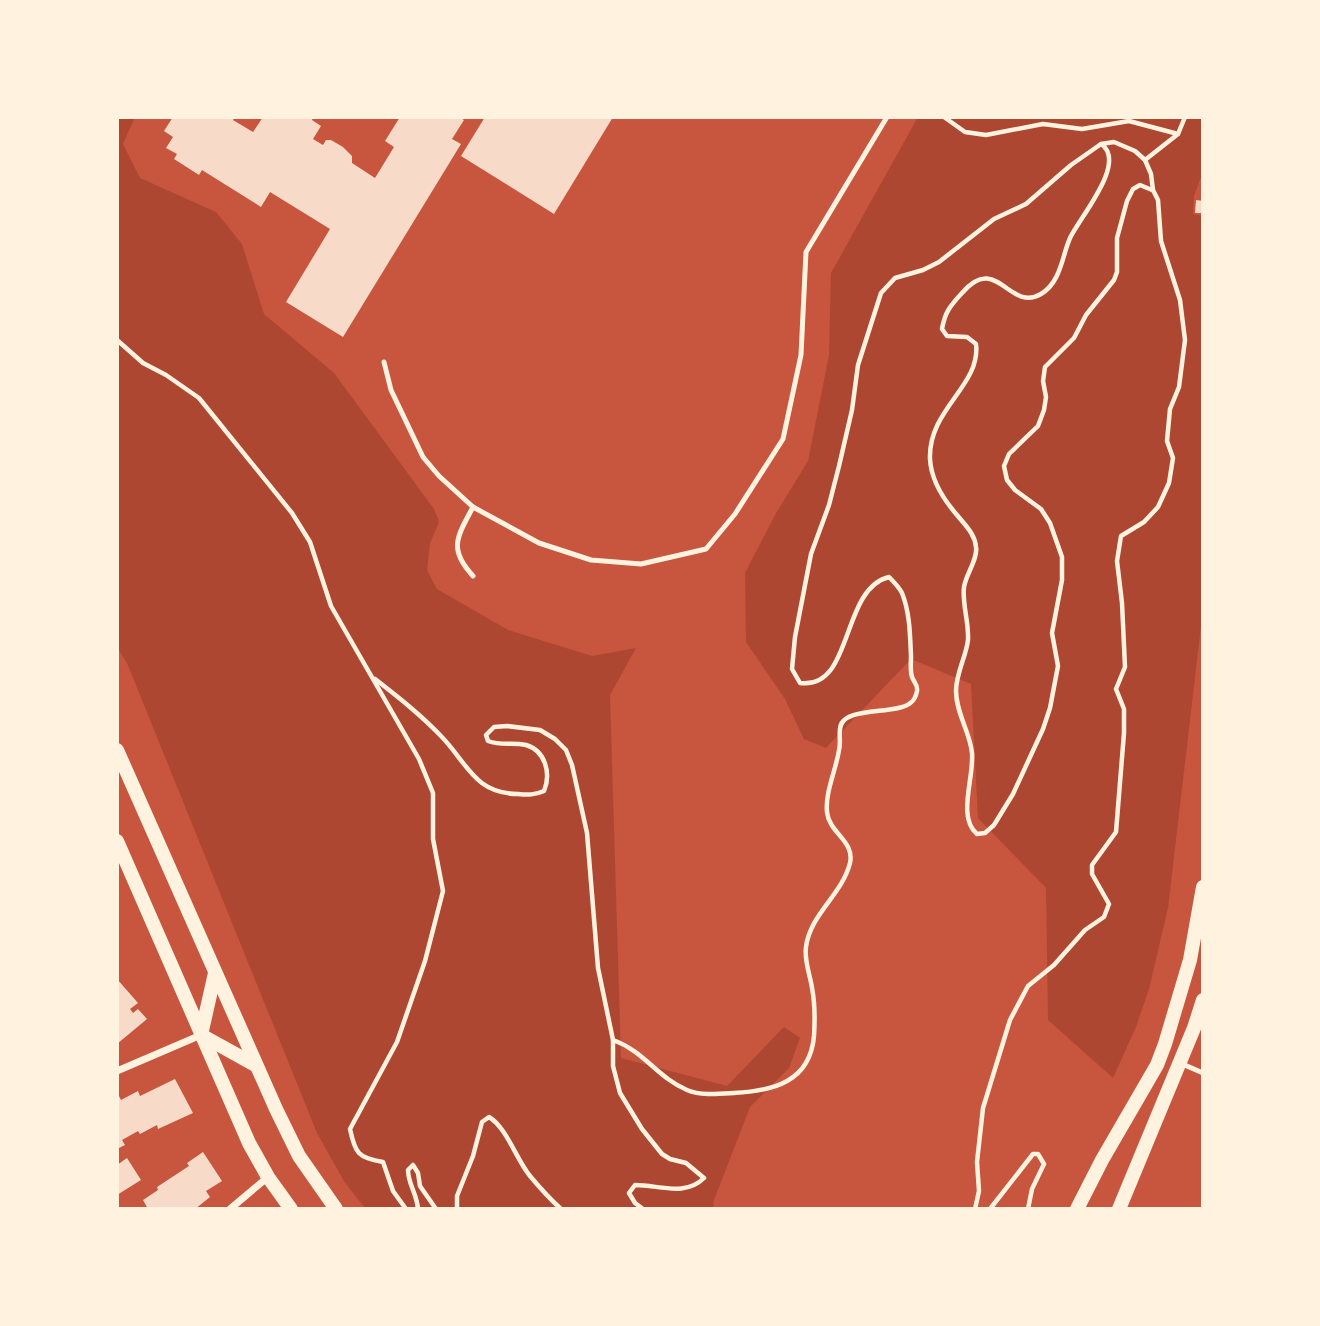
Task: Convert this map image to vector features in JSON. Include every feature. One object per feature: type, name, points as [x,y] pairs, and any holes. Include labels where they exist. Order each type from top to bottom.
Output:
[{"type":"main road","points":[[117,750],[255,1065],[299,1156],[336,1209]]},
{"type":"main road","points":[[117,841],[249,1143],[268,1177],[291,1209]]},
{"type":"main road","points":[[1077,1209],[1166,1044],[1190,960],[1203,887]]},
{"type":"main road","points":[[201,1035],[215,973]]},
{"type":"main road","points":[[1119,1209],[1180,1063],[1203,1000]]},
{"type":"main road","points":[[201,1035],[255,1065]]},
{"type":"street","points":[[117,1071],[201,1035]]},
{"type":"street","points":[[230,1209],[268,1177]]},
{"type":"lane","points":[[384,362],[391,390],[423,457],[439,476],[473,507],[539,543],[591,559],[641,565],[706,550],[735,514],[783,439],[801,355],[806,252],[887,117]]},
{"type":"lane","points":[[473,507],[459,533],[456,547],[460,562],[473,576]]},
{"type":"lane","points":[[1180,1063],[1203,1073]]},
{"type":"path","points":[[944,117],[965,132],[986,135],[1043,124],[1082,128],[1129,121],[1178,134]]},
{"type":"path","points":[[1145,160],[1178,134],[1185,117]]},
{"type":"path","points":[[613,1040],[633,1049],[661,1074],[687,1090],[711,1094],[767,1090],[778,1086],[788,1082],[811,1054],[814,1010],[806,947],[817,919],[838,891],[851,855],[849,845],[832,826],[827,812],[832,776],[841,742],[840,727],[850,715],[899,708],[912,702],[917,696],[917,686],[912,677],[910,626],[906,608],[901,593],[889,577],[879,579],[868,588],[858,604],[846,642],[829,672],[817,682],[808,684],[800,683],[792,669],[795,637],[811,554],[829,505],[852,410],[858,365],[871,320],[881,293],[895,278],[939,262],[994,219],[1026,204],[1070,165],[1101,144],[1114,142],[1135,151],[1145,160],[1158,200],[1161,241],[1181,300],[1185,340],[1179,387],[1170,409],[1167,441],[1172,458],[1169,483],[1158,507],[1144,522],[1121,536],[1117,561],[1125,640],[1125,667],[1116,689],[1124,709],[1119,806],[1113,838],[1092,865],[1092,874],[1109,904],[1104,917],[1085,930],[1054,965],[1028,986],[1010,1020],[983,1108],[977,1162],[979,1191],[975,1209]]},
{"type":"path","points":[[1101,144],[1107,148],[1110,157],[1108,169],[1103,183],[1071,236],[1060,269],[1052,283],[1040,294],[1026,296],[1015,295],[993,278],[981,278],[968,285],[945,313],[942,329],[947,337],[967,337],[976,344],[978,354],[965,382],[938,420],[932,438],[930,460],[934,480],[945,500],[969,528],[977,549],[964,590],[968,641],[959,669],[956,691],[972,752],[966,819],[977,834],[985,833],[994,825],[1013,794],[1046,718],[1058,666],[1052,633],[1062,580],[1060,548],[1041,509],[1015,490],[1007,480],[1004,466],[1009,454],[1038,426],[1046,397],[1042,382],[1045,367],[1074,338],[1086,315],[1114,280],[1117,272],[1117,238],[1133,189],[1140,185],[1153,190]]},
{"type":"path","points":[[117,340],[143,363],[199,398],[292,513],[310,542],[331,606],[419,759],[433,793],[433,839],[443,891],[425,961],[397,1042],[350,1129],[354,1147],[362,1157],[383,1162],[393,1191],[406,1209]]},
{"type":"path","points":[[372,676],[414,709],[444,740],[472,776],[489,789],[507,794],[534,795],[544,791],[549,780],[544,762],[529,746],[488,741],[486,735],[494,727],[540,730],[566,750],[572,765],[587,833],[598,968],[613,1040],[613,1066],[620,1093],[662,1154],[686,1163],[704,1178],[696,1186],[684,1189],[635,1185],[629,1193],[643,1209]]},
{"type":"path","points":[[457,1209],[457,1196],[473,1156],[482,1122],[489,1117],[498,1122],[530,1177],[561,1209]]},
{"type":"path","points":[[990,1209],[1029,1155],[1038,1154],[1044,1164],[1032,1189],[1028,1209]]},
{"type":"path","points":[[418,1209],[408,1180],[408,1170],[413,1165],[418,1172],[420,1186],[436,1209]]},
{"type":"shaded area","points":[[117,117],[135,117],[123,144],[140,178],[216,212],[242,244],[264,314],[334,373],[434,509],[439,522],[430,543],[427,570],[437,589],[508,630],[592,656],[636,648],[610,695],[621,1058],[727,1086],[784,1027],[800,1038],[789,1068],[750,1107],[714,1200],[713,1209],[366,1209],[345,1183],[317,1133],[127,663],[117,647]]},
{"type":"shaded area","points":[[918,117],[1203,117],[1203,179],[1200,179],[1194,196],[1193,214],[1203,216],[1203,609],[1168,908],[1149,989],[1136,1027],[1113,1078],[1048,1020],[1046,888],[978,818],[971,684],[911,659],[826,748],[804,739],[785,699],[746,642],[745,573],[775,515],[808,461],[829,355],[831,273]]},
{"type":"building","points":[[173,117],[235,117],[233,120],[253,132],[263,117],[313,117],[312,120],[321,126],[313,139],[323,145],[326,140],[331,140],[343,147],[352,156],[352,163],[375,178],[394,147],[385,141],[400,117],[459,117],[464,120],[452,139],[461,144],[343,337],[286,302],[330,229],[270,192],[261,207],[202,170],[199,175],[174,159],[177,154],[166,148],[173,137],[164,131]]},
{"type":"building","points":[[485,117],[613,117],[554,214],[461,156]]},
{"type":"building","points":[[1196,200],[1203,201],[1203,213],[1195,213]]},
{"type":"building","points":[[117,979],[138,1003],[130,1009],[133,1013],[138,1009],[147,1019],[117,1044]]},
{"type":"building","points":[[175,1079],[193,1113],[158,1129],[157,1125],[140,1134],[138,1131],[122,1140],[125,1145],[117,1149],[117,1097],[121,1100],[138,1091],[140,1096]]},
{"type":"building","points":[[203,1152],[222,1181],[206,1191],[210,1197],[195,1209],[148,1209],[143,1200],[158,1190],[157,1187],[189,1166],[187,1163]]},
{"type":"building","points":[[127,1158],[141,1180],[117,1195],[117,1165]]}]
